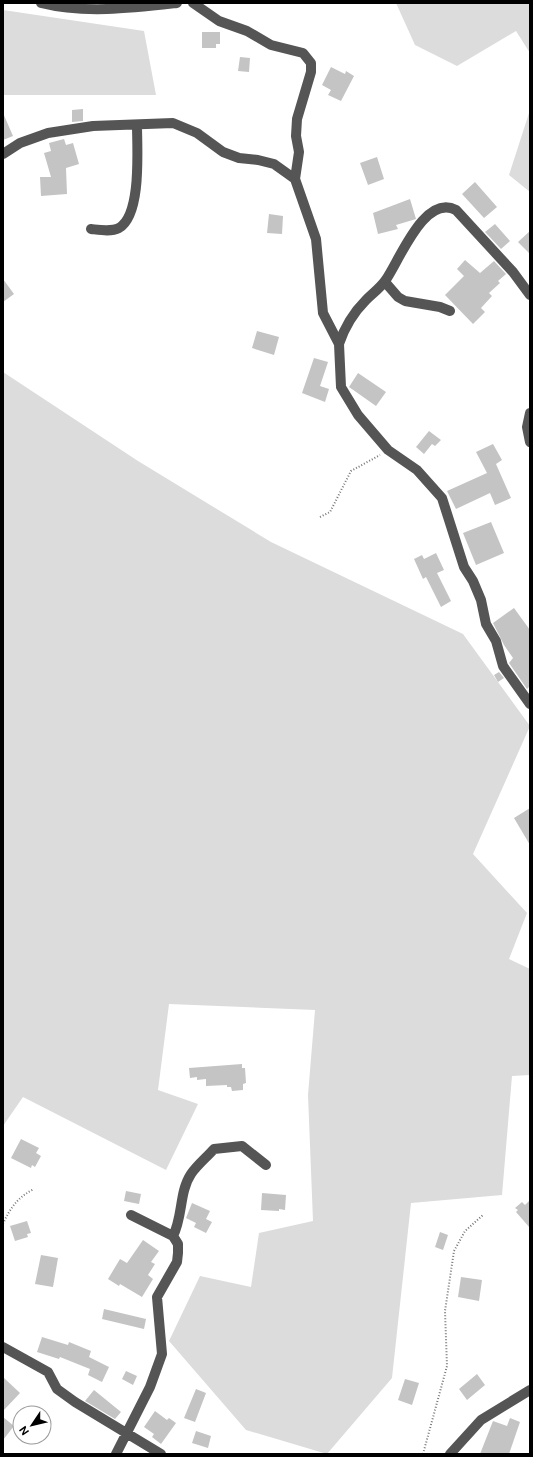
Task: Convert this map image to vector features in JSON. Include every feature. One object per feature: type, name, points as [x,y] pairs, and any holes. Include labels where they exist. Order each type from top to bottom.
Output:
[{"type":"street","points":[[41,3],[64,9],[146,7],[177,3]]},
{"type":"street","points":[[193,3],[219,21],[247,31],[271,45],[303,54],[311,63],[311,72],[300,106],[296,127],[299,152],[295,180],[316,239],[323,313],[339,344]]},
{"type":"street","points":[[3,154],[20,143],[48,133],[93,126],[173,123],[197,133],[223,152],[239,158],[258,160],[274,164],[295,180]]},
{"type":"street","points":[[92,229],[106,231],[118,228],[125,222],[132,210],[138,165],[137,125]]},
{"type":"street","points":[[530,295],[513,272],[456,210],[449,206],[436,208],[407,241],[385,282],[365,301],[345,325],[339,344],[342,387],[358,415],[388,450],[417,470],[442,498],[464,567],[473,581],[481,600],[486,624],[496,641],[503,666],[530,704]]},
{"type":"street","points":[[385,282],[398,297],[405,301],[440,307],[450,311]]},
{"type":"street","points":[[530,413],[527,427],[530,442]]},
{"type":"street","points":[[173,1236],[178,1228],[184,1193],[191,1174],[214,1149],[242,1146],[266,1165]]},
{"type":"street","points":[[116,1454],[128,1433],[134,1416],[157,1371],[162,1354],[157,1297],[177,1262],[178,1244],[173,1236],[131,1215]]},
{"type":"street","points":[[3,1347],[48,1372],[57,1389],[82,1406],[161,1454]]},
{"type":"street","points":[[450,1454],[481,1420],[530,1390]]},
{"type":"path","points":[[320,517],[330,512],[351,471],[388,450]]},
{"type":"path","points":[[3,1224],[13,1205],[22,1195],[34,1189]]},
{"type":"path","points":[[423,1454],[447,1366],[446,1311],[454,1252],[465,1231],[483,1215]]},
{"type":"shaded area","points":[[396,3],[530,3],[530,53],[516,31],[457,66],[415,45]]},
{"type":"shaded area","points":[[3,10],[144,31],[156,95],[3,95]]},
{"type":"shaded area","points":[[530,110],[530,192],[509,175]]},
{"type":"shaded area","points":[[3,372],[138,461],[271,542],[463,634],[530,726],[473,854],[527,913],[509,959],[530,969],[530,1075],[512,1076],[502,1195],[411,1203],[392,1378],[327,1454],[246,1430],[169,1341],[200,1276],[251,1287],[259,1233],[313,1221],[308,1095],[315,1010],[169,1004],[158,1090],[198,1104],[166,1170],[23,1097],[3,1126]]},
{"type":"building","points":[[202,32],[220,32],[220,44],[216,44],[216,48],[202,48]]},
{"type":"building","points":[[240,57],[250,58],[249,72],[238,71]]},
{"type":"building","points":[[331,67],[345,74],[346,71],[354,76],[341,101],[328,95],[331,90],[322,85]]},
{"type":"building","points":[[83,109],[83,121],[72,122],[72,110]]},
{"type":"building","points":[[3,113],[13,136],[3,140]]},
{"type":"building","points":[[64,139],[66,145],[73,143],[79,164],[66,168],[67,194],[41,196],[40,177],[51,177],[44,153],[51,151],[49,143]]},
{"type":"building","points":[[377,157],[384,179],[368,185],[360,163]]},
{"type":"building","points":[[475,182],[497,207],[484,218],[462,194]]},
{"type":"building","points":[[410,199],[416,219],[396,225],[398,229],[378,234],[373,213]]},
{"type":"building","points":[[269,214],[283,216],[282,234],[267,233]]},
{"type":"building","points":[[495,224],[510,241],[501,249],[485,232]]},
{"type":"building","points":[[530,231],[530,254],[518,242]]},
{"type":"building","points":[[465,260],[480,273],[494,261],[506,274],[498,281],[500,283],[489,293],[492,296],[481,308],[485,312],[473,324],[445,295],[464,276],[457,269]]},
{"type":"building","points":[[3,279],[14,294],[3,302]]},
{"type":"building","points":[[257,331],[279,337],[274,355],[252,348]]},
{"type":"building","points":[[314,358],[328,362],[320,386],[329,389],[325,402],[302,393]]},
{"type":"building","points":[[358,373],[386,392],[376,406],[349,387]]},
{"type":"building","points":[[429,431],[441,440],[435,446],[432,444],[424,454],[416,447]]},
{"type":"building","points":[[493,444],[502,460],[496,464],[511,498],[495,505],[490,493],[456,509],[447,491],[487,473],[476,452]]},
{"type":"building","points":[[491,522],[504,553],[476,565],[463,533]]},
{"type":"building","points":[[436,553],[444,570],[437,573],[451,601],[441,607],[426,577],[423,579],[414,559],[422,555],[424,559]]},
{"type":"building","points":[[514,608],[530,630],[530,686],[527,689],[509,663],[513,658],[504,645],[493,623]]},
{"type":"building","points":[[499,672],[504,678],[498,682],[494,675]]},
{"type":"building","points":[[530,808],[530,845],[514,818]]},
{"type":"building","points":[[242,1064],[242,1068],[245,1068],[246,1083],[243,1084],[243,1090],[232,1091],[231,1087],[227,1087],[227,1085],[206,1086],[206,1079],[197,1080],[197,1077],[190,1078],[189,1068]]},
{"type":"building","points":[[21,1139],[39,1148],[36,1153],[41,1156],[35,1167],[32,1165],[31,1168],[11,1158]]},
{"type":"building","points":[[126,1191],[141,1194],[139,1204],[124,1201]]},
{"type":"building","points":[[262,1193],[286,1195],[285,1210],[261,1210]]},
{"type":"building","points":[[530,1200],[530,1228],[516,1212],[518,1210],[515,1208],[522,1202],[525,1205]]},
{"type":"building","points":[[192,1203],[210,1211],[206,1219],[212,1222],[206,1233],[194,1227],[196,1223],[186,1218]]},
{"type":"building","points":[[27,1221],[31,1233],[27,1234],[28,1237],[15,1241],[10,1226]]},
{"type":"building","points":[[440,1232],[448,1235],[443,1250],[435,1247]]},
{"type":"building","points":[[143,1240],[159,1251],[151,1262],[155,1264],[148,1275],[153,1279],[142,1297],[108,1279],[120,1259],[127,1263]]},
{"type":"building","points":[[41,1255],[58,1258],[53,1287],[35,1284]]},
{"type":"building","points":[[461,1277],[482,1280],[479,1301],[458,1297]]},
{"type":"building","points":[[104,1309],[146,1319],[144,1329],[102,1319]]},
{"type":"building","points":[[42,1337],[68,1345],[69,1342],[91,1351],[89,1357],[109,1367],[102,1382],[88,1375],[90,1369],[60,1357],[59,1359],[37,1352]]},
{"type":"building","points":[[126,1371],[137,1376],[133,1385],[122,1379]]},
{"type":"building","points":[[477,1374],[485,1385],[467,1400],[459,1389]]},
{"type":"building","points":[[3,1377],[20,1393],[3,1411]]},
{"type":"building","points":[[405,1379],[419,1383],[412,1405],[398,1400]]},
{"type":"building","points":[[196,1389],[206,1393],[195,1422],[184,1418]]},
{"type":"building","points":[[94,1390],[121,1412],[115,1419],[85,1401]]},
{"type":"building","points":[[155,1411],[167,1420],[169,1418],[176,1423],[161,1444],[152,1437],[154,1434],[144,1427]]},
{"type":"building","points":[[3,1417],[12,1424],[12,1429],[3,1440]]},
{"type":"building","points":[[510,1418],[520,1422],[509,1454],[480,1454],[493,1421],[507,1426]]},
{"type":"building","points":[[196,1431],[211,1436],[208,1448],[192,1443]]}]
